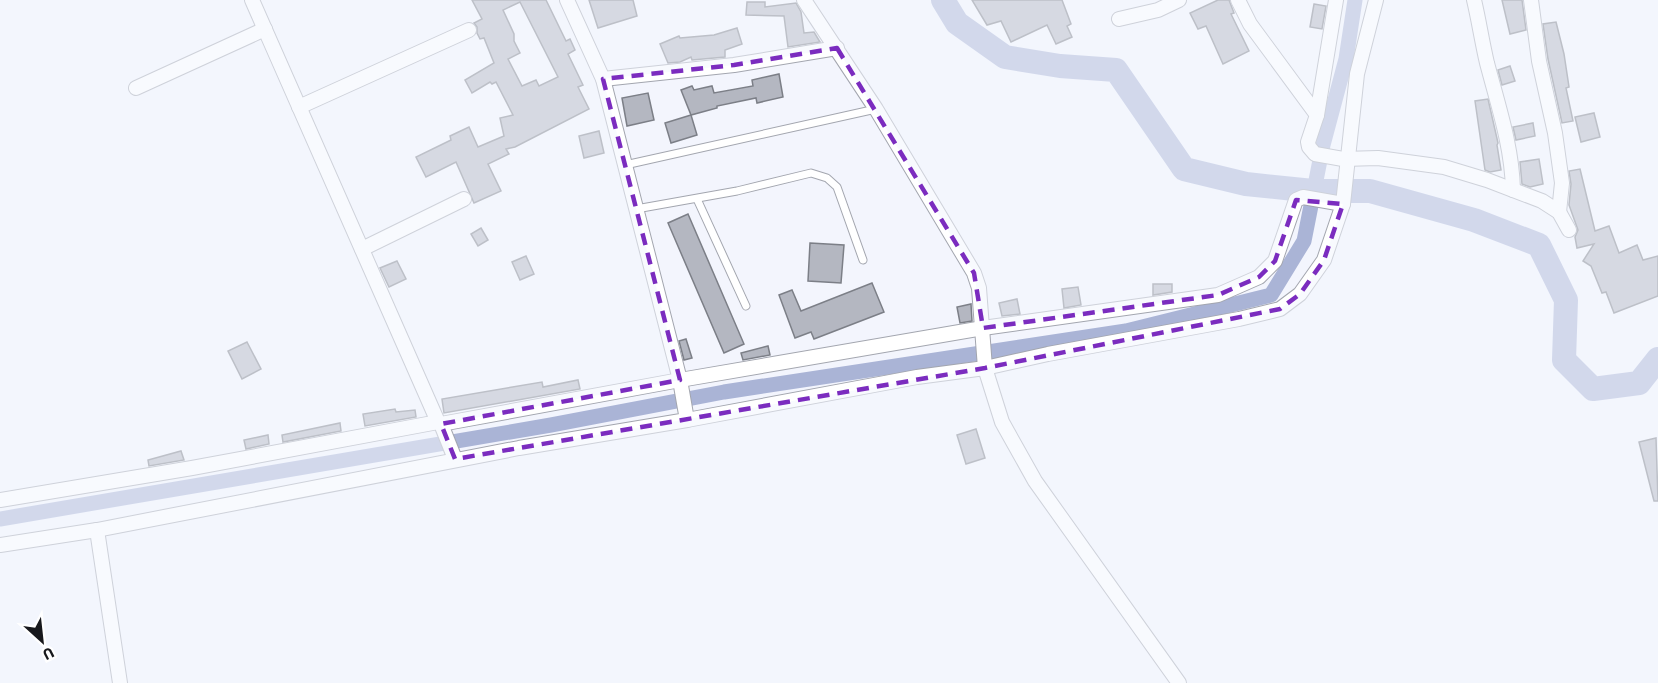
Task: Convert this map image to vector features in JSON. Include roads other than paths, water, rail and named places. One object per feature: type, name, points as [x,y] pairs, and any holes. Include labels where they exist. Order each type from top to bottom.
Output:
[{"type":"street","points":[[252,0],[453,456]]},
{"type":"street","points":[[567,0],[603,79],[680,382],[687,418]]},
{"type":"street","points":[[804,0],[876,109],[974,273],[979,288],[985,365],[1002,422],[1035,481],[1179,683]]},
{"type":"street","points":[[1119,19],[1158,10],[1179,0]]},
{"type":"street","points":[[1238,0],[1250,24],[1317,115]]},
{"type":"street","points":[[1336,0],[1317,115],[1308,142],[1311,151],[1346,163],[1378,158],[1444,167],[1542,201],[1559,212],[1569,230]]},
{"type":"street","points":[[0,545],[97,530],[453,456],[815,398],[917,377],[1239,319],[1280,309],[1300,294],[1324,260],[1344,201],[1346,163],[1357,74],[1376,0]]},
{"type":"street","points":[[1474,0],[1488,64],[1502,113],[1513,190]]},
{"type":"street","points":[[1531,0],[1539,61],[1555,133],[1562,183],[1559,212]]},
{"type":"street","points":[[136,88],[265,29]]},
{"type":"street","points":[[299,107],[469,30]]},
{"type":"street","points":[[603,79],[734,65],[837,48]]},
{"type":"street","points":[[0,500],[680,382],[1218,295],[1259,276],[1275,261],[1296,200],[1303,197],[1327,202],[1344,201]]},
{"type":"street","points":[[362,249],[464,199]]},
{"type":"street","points":[[97,530],[120,683]]},
{"type":"lane","points":[[625,165],[876,109]]},
{"type":"lane","points":[[636,209],[768,185],[811,173],[827,178],[837,187],[863,260]]},
{"type":"lane","points":[[697,199],[746,306]]},
{"type":"waterway","points":[[943,0],[957,23],[1005,57],[1060,66],[1116,70],[1184,169],[1246,184],[1313,191],[1370,191],[1474,220],[1539,245],[1566,300],[1564,360],[1593,389],[1639,383],[1658,359]]},
{"type":"waterway","points":[[0,519],[551,425],[724,392],[1126,331],[1271,295],[1304,241],[1323,145],[1346,59],[1355,0]]}]
